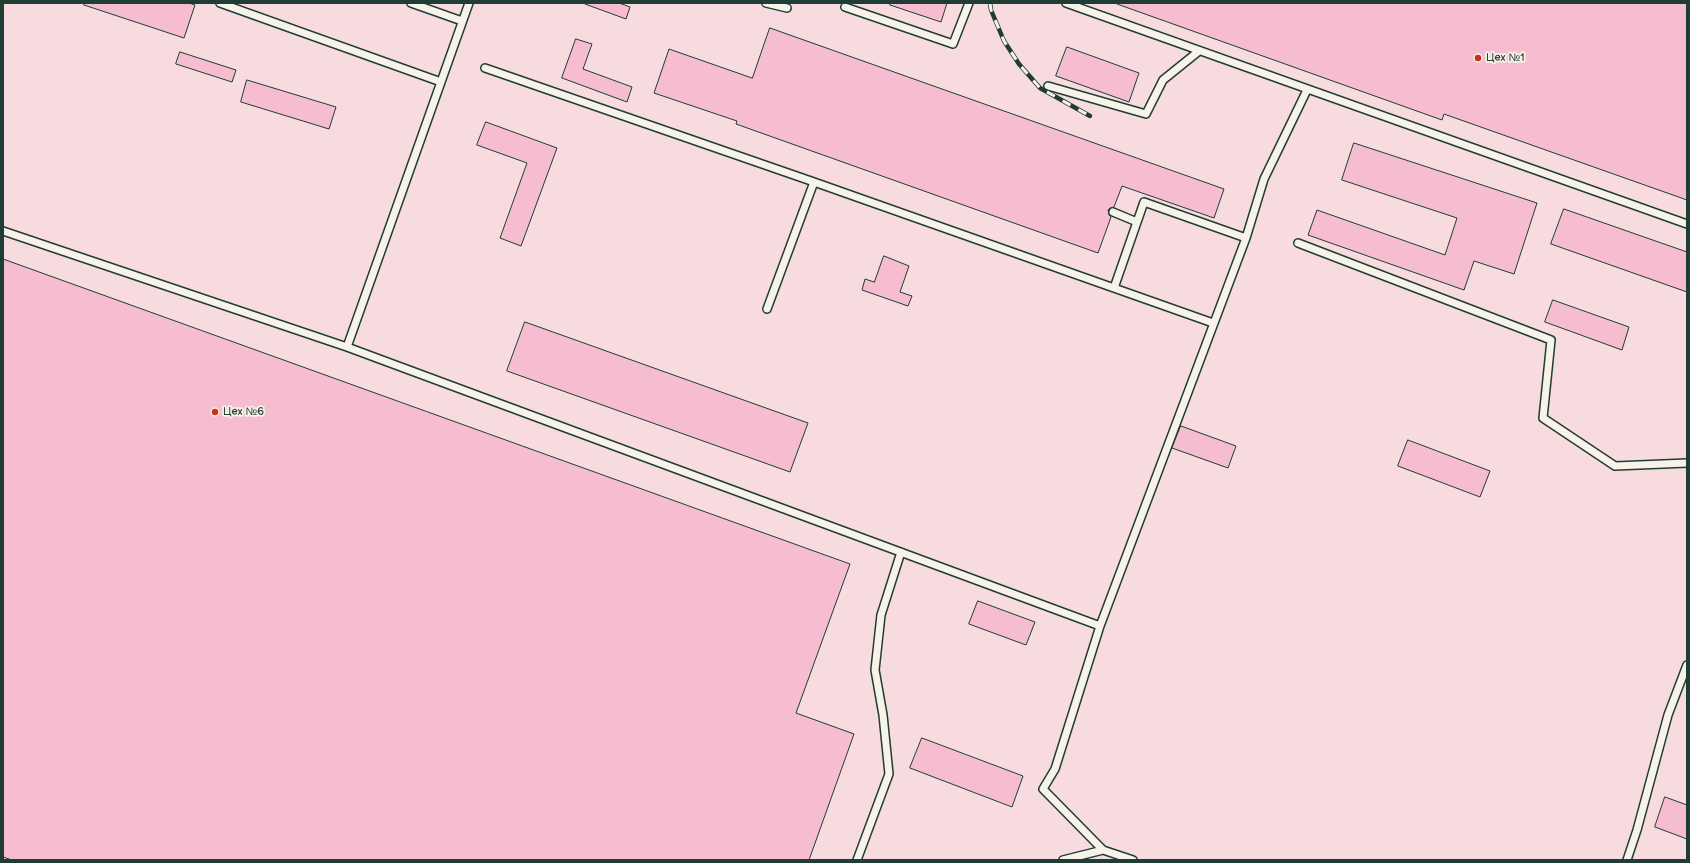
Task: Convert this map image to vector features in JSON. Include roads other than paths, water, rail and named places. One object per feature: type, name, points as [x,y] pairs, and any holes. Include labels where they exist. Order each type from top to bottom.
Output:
[{"type":"lane","points":[[220,3],[441,82]]},
{"type":"lane","points":[[410,3],[462,21]]},
{"type":"lane","points":[[347,347],[469,3]]},
{"type":"lane","points":[[766,3],[788,8]]},
{"type":"lane","points":[[845,7],[953,44],[969,3]]},
{"type":"lane","points":[[1066,3],[1687,224]]},
{"type":"lane","points":[[1048,86],[1146,114],[1163,80],[1199,51]]},
{"type":"lane","points":[[485,68],[1213,323]]},
{"type":"lane","points":[[1133,860],[1103,850],[1043,788],[1054,769],[1100,626],[1246,238],[1264,179],[1307,90]]},
{"type":"lane","points":[[767,309],[814,182]]},
{"type":"lane","points":[[1114,288],[1144,202],[1246,238]]},
{"type":"lane","points":[[1113,212],[1137,222]]},
{"type":"lane","points":[[3,231],[347,347],[1100,626]]},
{"type":"lane","points":[[1298,243],[1551,340],[1543,418],[1615,466],[1687,463]]},
{"type":"lane","points":[[857,860],[889,774],[883,715],[875,670],[880,615],[901,552]]},
{"type":"lane","points":[[1627,860],[1637,830],[1668,715],[1687,665]]},
{"type":"lane","points":[[1063,860],[1103,850]]},
{"type":"railway","points":[[990,3],[991,10],[1004,41],[1019,64],[1040,88],[1090,116]]},
{"type":"place","name":"Цех №1","points":[[1478,58]]},
{"type":"place","name":"Цех №6","points":[[215,412]]}]
